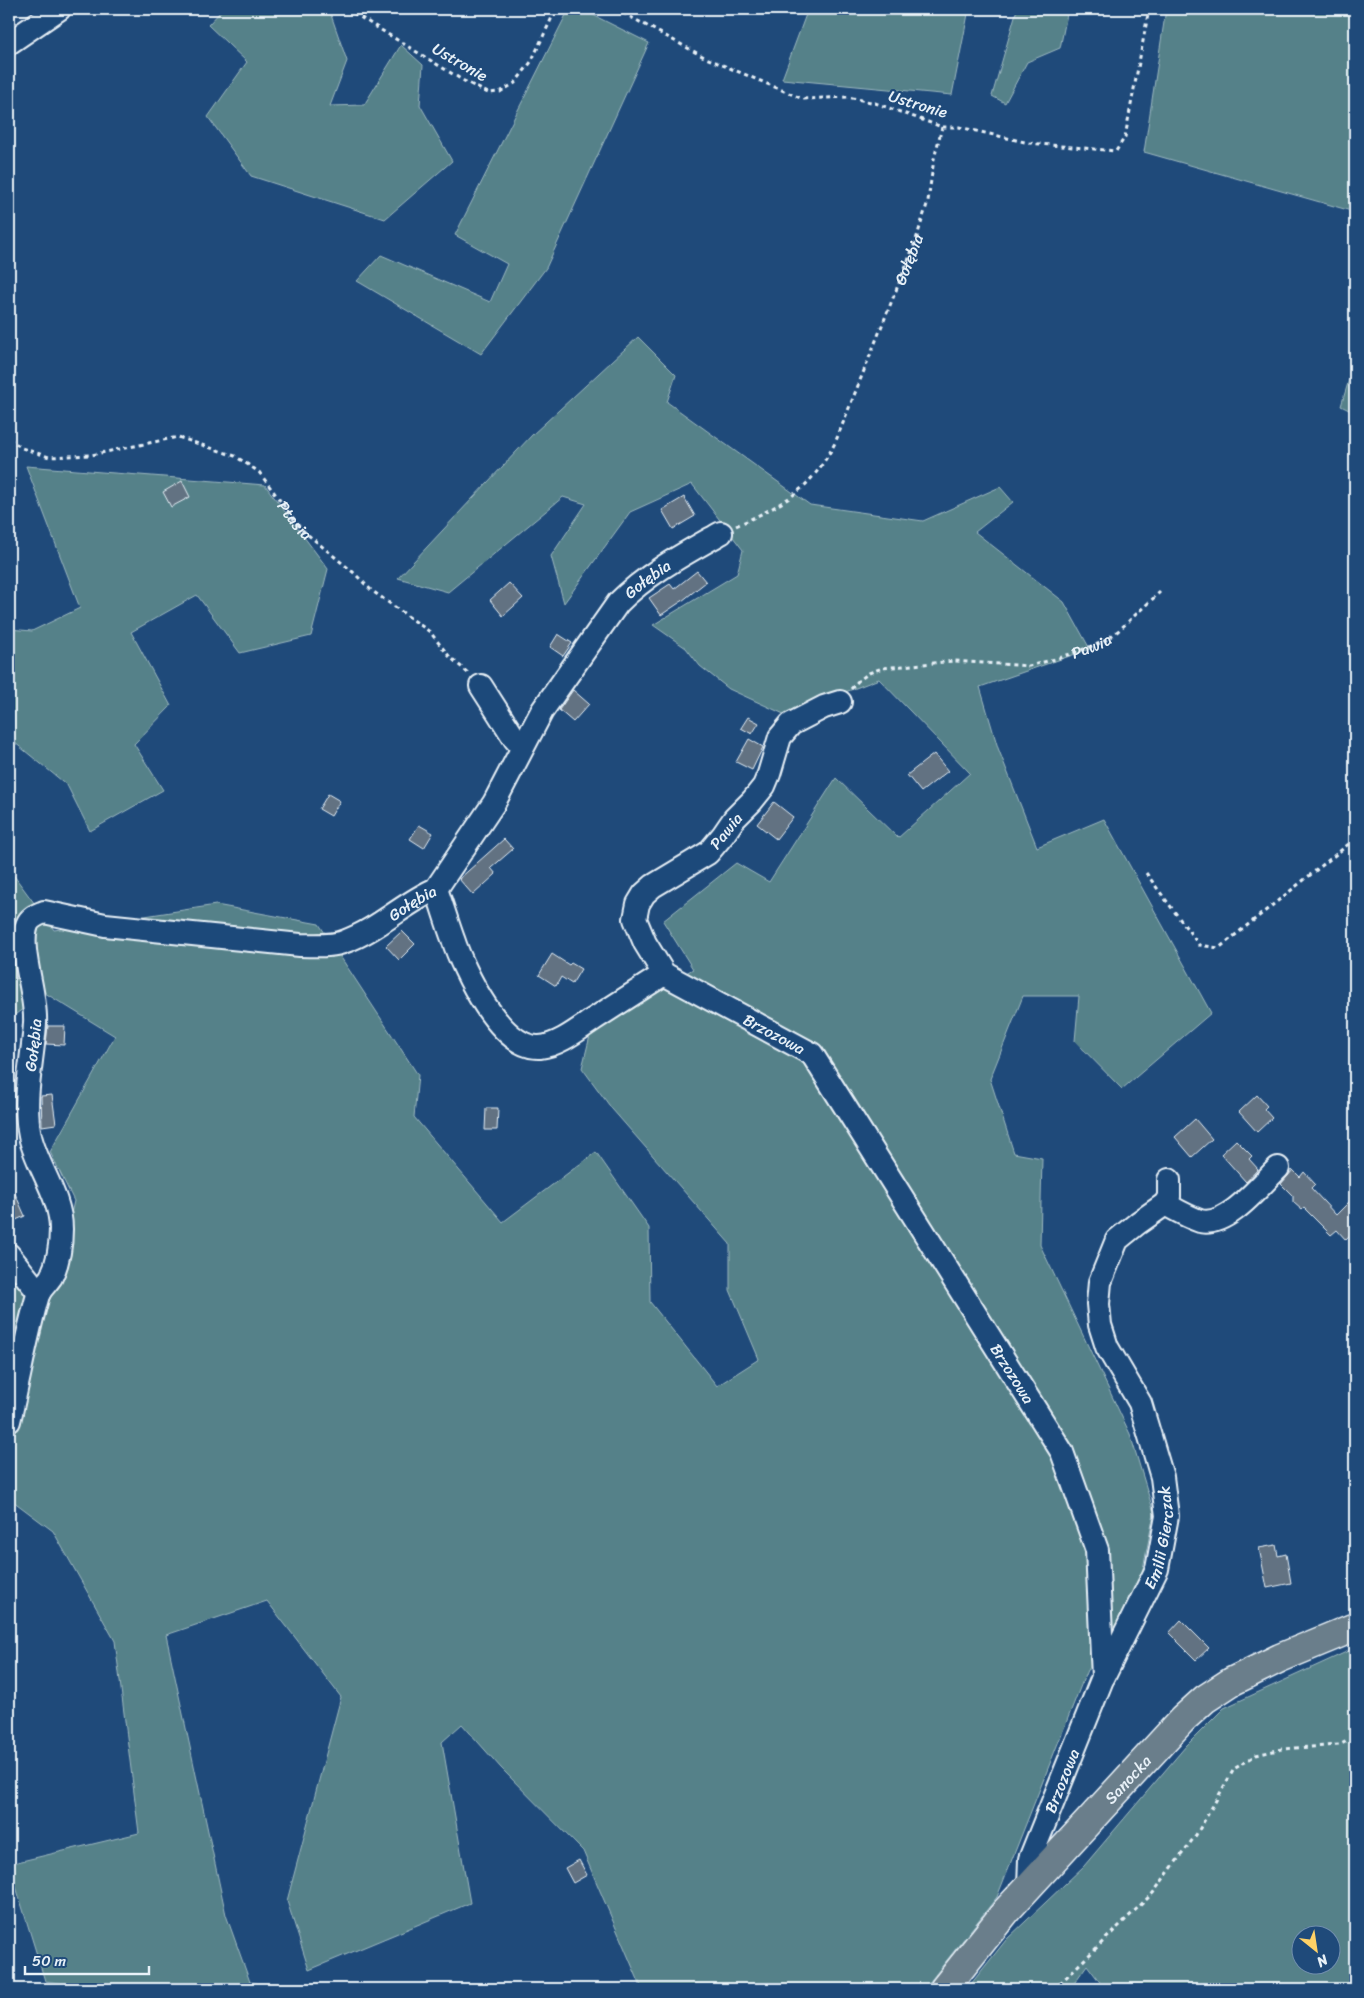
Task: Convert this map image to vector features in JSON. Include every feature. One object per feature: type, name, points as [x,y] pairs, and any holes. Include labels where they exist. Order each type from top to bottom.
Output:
[{"type":"main road","name":"Sanocka","points":[[944,1989],[1006,1910],[1183,1720],[1206,1699],[1254,1670],[1355,1627]]},
{"type":"street","points":[[9,43],[60,9]]},
{"type":"street","name":"Gołębia","points":[[9,1421],[39,1293],[52,1274],[58,1257],[61,1228],[60,1215],[34,1151],[28,1122],[29,1073],[36,1003],[25,935],[28,924],[35,915],[44,912],[105,925],[300,945],[325,945],[345,942],[362,933],[421,896],[436,889],[494,803],[542,711],[618,603],[658,569],[721,533]]},
{"type":"street","points":[[481,686],[522,747]]},
{"type":"street","name":"Pawia","points":[[664,974],[645,943],[635,919],[638,904],[644,894],[653,886],[708,853],[734,819],[764,786],[780,738],[791,724],[824,707],[840,702]]},
{"type":"street","points":[[436,889],[453,940],[477,990],[498,1022],[514,1038],[526,1045],[539,1047],[567,1036],[664,974]]},
{"type":"street","name":"Brzozowa","points":[[664,974],[812,1054],[1062,1452],[1097,1550],[1103,1677],[1030,1859],[1029,1886]]},
{"type":"street","points":[[1169,1180],[1170,1197],[1165,1204],[1201,1221],[1210,1222],[1222,1219],[1244,1201],[1278,1168]]},
{"type":"street","name":"Emilii Gierczak","points":[[1103,1677],[1157,1569],[1167,1516],[1162,1477],[1140,1403],[1107,1347],[1102,1332],[1098,1304],[1100,1282],[1117,1240],[1165,1204]]},
{"type":"street","points":[[9,1255],[39,1293]]},
{"type":"path","name":"Ustronie","points":[[348,9],[464,81],[488,93],[500,92],[515,82],[532,62],[556,9]]},
{"type":"path","name":"Ustronie","points":[[616,9],[706,58],[803,99],[848,97],[876,103],[942,127],[959,127],[1028,143],[1116,151],[1125,137],[1149,9]]},
{"type":"path","name":"Gołębia","points":[[721,533],[760,515],[795,495],[810,482],[824,463],[835,443],[915,243],[928,201],[934,159],[942,127]]},
{"type":"path","name":"Ptasia","points":[[9,439],[22,448],[49,457],[91,455],[178,437],[235,456],[259,472],[301,529],[353,572],[371,590],[430,632],[449,656],[481,686]]},
{"type":"path","name":"Pawia","points":[[840,702],[858,680],[882,668],[954,661],[1029,666],[1059,658],[1103,642],[1118,631],[1160,592]]},
{"type":"path","points":[[1146,872],[1198,945],[1219,948],[1355,839]]},
{"type":"path","points":[[1054,1989],[1152,1893],[1196,1835],[1234,1769],[1256,1756],[1282,1749],[1339,1745],[1355,1737]]},
{"type":"green space","points":[[223,9],[323,9],[331,15],[347,61],[330,106],[364,105],[401,45],[423,65],[420,105],[452,161],[385,219],[251,176],[208,117],[247,62],[208,25]]},
{"type":"green space","points":[[569,9],[581,9],[649,43],[546,268],[481,354],[357,281],[381,255],[490,302],[507,264],[455,235]]},
{"type":"green space","points":[[808,9],[969,9],[952,95],[782,79]]},
{"type":"green space","points":[[1017,9],[1068,9],[1060,48],[1027,62],[1005,103],[992,96]]},
{"type":"green space","points":[[1166,9],[1355,9],[1355,212],[1144,152]]},
{"type":"green space","points":[[638,337],[676,375],[667,402],[810,505],[923,521],[1000,487],[1013,502],[975,532],[1064,602],[1090,649],[980,687],[998,748],[1037,847],[1104,819],[1211,1013],[1122,1089],[1075,1041],[1079,996],[1023,996],[990,1079],[1014,1153],[1042,1158],[1040,1245],[1130,1434],[1154,1513],[1137,1599],[1108,1657],[1087,1670],[997,1897],[924,1989],[642,1989],[583,1851],[501,1768],[462,1724],[442,1742],[470,1903],[309,1970],[287,1901],[341,1697],[267,1601],[166,1635],[226,1915],[250,1982],[288,1989],[98,1989],[45,1981],[9,1864],[139,1833],[115,1641],[53,1531],[9,1498],[9,1438],[24,1392],[74,1201],[50,1152],[115,1036],[45,993],[9,1019],[9,869],[54,930],[216,905],[319,924],[418,1075],[414,1117],[503,1222],[596,1152],[649,1228],[650,1302],[717,1386],[759,1359],[730,1290],[730,1244],[612,1109],[582,1068],[592,1028],[693,969],[663,921],[736,863],[769,882],[836,778],[898,838],[970,773],[879,679],[786,715],[729,689],[700,666],[686,648],[653,625],[737,574],[743,550],[692,484],[630,512],[564,603],[551,556],[586,504],[563,497],[448,592],[398,578],[532,435]]},
{"type":"green space","points":[[1355,360],[1355,413],[1341,406]]},
{"type":"green space","points":[[26,466],[265,485],[328,569],[311,636],[240,653],[197,595],[131,632],[171,706],[134,744],[163,790],[90,831],[67,785],[9,738],[9,629],[32,631],[80,608]]},
{"type":"green space","points":[[9,1261],[26,1290],[28,1301],[9,1384]]},
{"type":"green space","points":[[1355,1648],[1355,1989],[1105,1989],[1087,1965],[1070,1989],[967,1989],[1006,1940],[1084,1866],[1186,1746],[1224,1708]]},
{"type":"building","points":[[182,481],[190,497],[171,507],[163,492]]},
{"type":"building","points":[[684,497],[695,516],[673,529],[662,510]]},
{"type":"building","points":[[697,571],[706,582],[661,615],[649,598],[670,584],[674,589]]},
{"type":"building","points":[[509,583],[523,598],[503,616],[490,600]]},
{"type":"building","points":[[558,634],[572,643],[563,656],[550,647]]},
{"type":"building","points":[[573,690],[589,704],[573,722],[559,710]]},
{"type":"building","points":[[748,717],[759,723],[752,734],[741,728]]},
{"type":"building","points":[[749,739],[763,747],[752,770],[736,762]]},
{"type":"building","points":[[934,754],[948,771],[921,792],[907,775]]},
{"type":"building","points":[[328,794],[340,801],[331,816],[319,809]]},
{"type":"building","points":[[774,802],[793,817],[776,839],[757,824]]},
{"type":"building","points":[[419,825],[433,833],[424,848],[410,839]]},
{"type":"building","points":[[504,839],[513,849],[491,868],[496,874],[473,895],[459,879]]},
{"type":"building","points":[[402,931],[415,944],[399,960],[386,946]]},
{"type":"building","points":[[552,954],[569,965],[571,963],[581,969],[572,984],[561,977],[556,986],[539,975]]},
{"type":"building","points":[[48,1026],[65,1026],[64,1045],[46,1044]]},
{"type":"building","points":[[52,1095],[56,1124],[42,1126],[41,1096]]},
{"type":"building","points":[[1257,1095],[1267,1106],[1264,1109],[1272,1118],[1257,1132],[1239,1112]]},
{"type":"building","points":[[486,1108],[498,1108],[497,1130],[485,1130]]},
{"type":"building","points":[[1195,1119],[1212,1139],[1192,1157],[1175,1137]]},
{"type":"building","points":[[1236,1140],[1252,1156],[1249,1159],[1258,1169],[1246,1182],[1221,1154]]},
{"type":"building","points":[[1293,1170],[1300,1177],[1304,1172],[1315,1184],[1311,1188],[1336,1215],[1355,1196],[1355,1231],[1346,1240],[1337,1230],[1331,1235],[1304,1208],[1302,1210],[1293,1202],[1293,1196],[1281,1184]]},
{"type":"building","points":[[9,1180],[25,1216],[9,1223]]},
{"type":"building","points":[[1276,1545],[1278,1556],[1286,1554],[1291,1583],[1267,1588],[1259,1548]]},
{"type":"building","points":[[1181,1620],[1209,1648],[1196,1660],[1169,1633]]},
{"type":"building","points":[[579,1860],[587,1875],[573,1883],[565,1868]]}]
